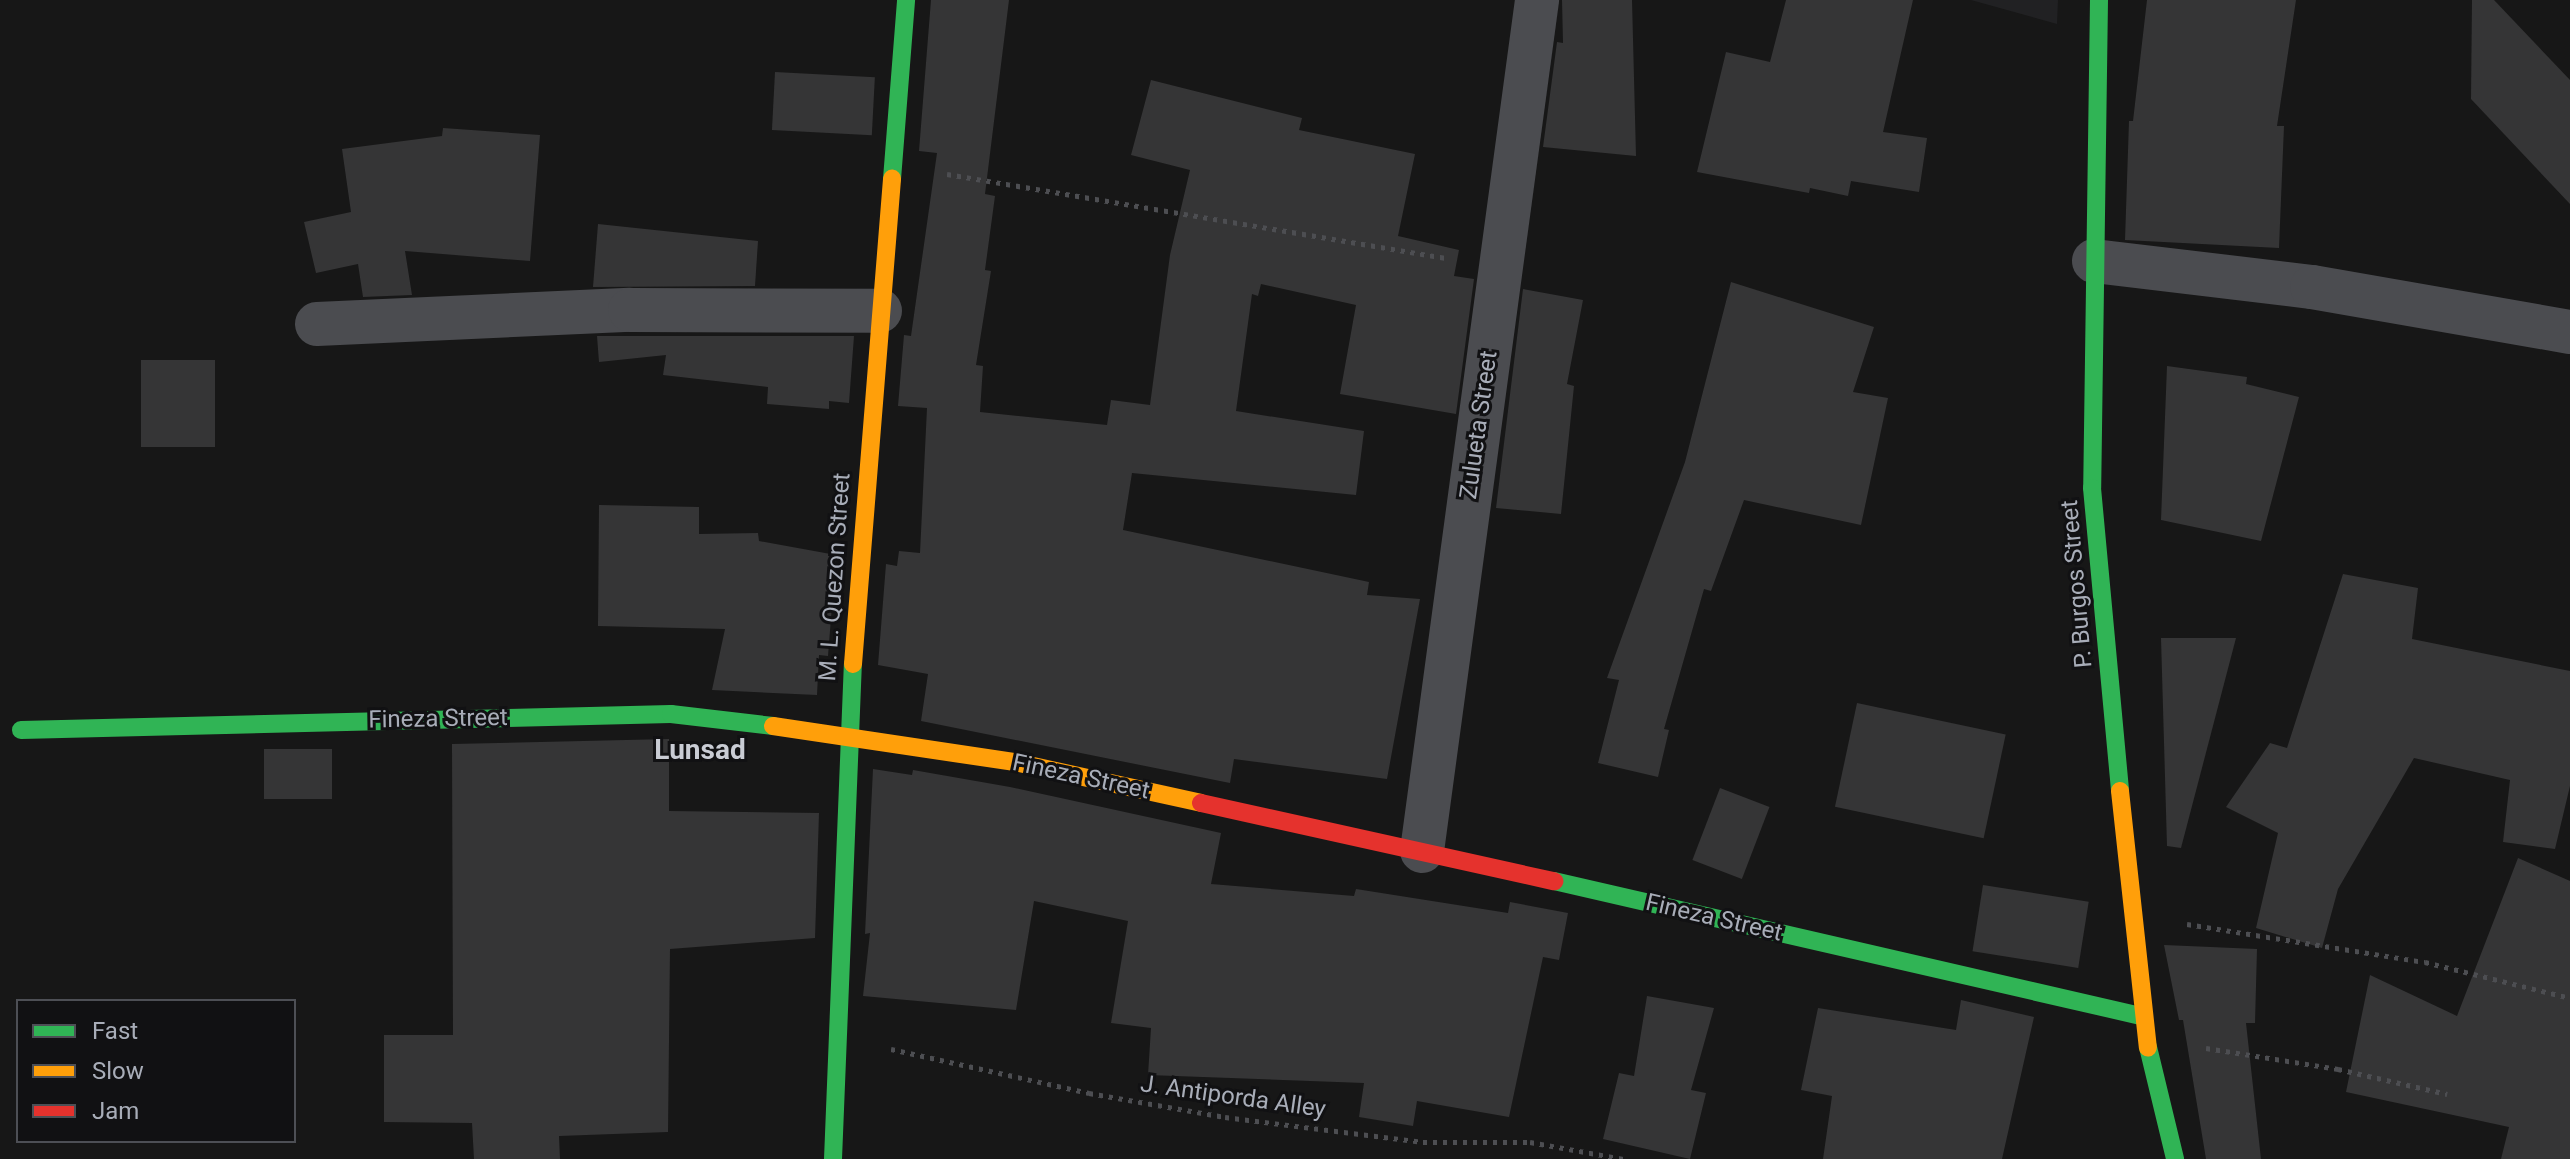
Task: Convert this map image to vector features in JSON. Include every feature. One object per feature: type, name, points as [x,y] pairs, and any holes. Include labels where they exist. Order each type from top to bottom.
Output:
[{"type":"street","name":"M. L. Quezon Street","points":[[833,1159],[840,1037],[847,734],[906,0]]},
{"type":"street","name":"Zulueta Street","points":[[1422,851],[1537,0]]},
{"type":"street","name":"P. Burgos Street","points":[[2099,0],[2092,488],[2141,1016],[2175,1159]]},
{"type":"street","points":[[2094,261],[2312,287],[2570,332]]},
{"type":"street","points":[[317,324],[630,310],[880,311]]},
{"type":"street","name":"Fineza Street","points":[[11,730],[671,714],[847,734],[1015,762],[1422,851],[2141,1016]]},
{"type":"path","points":[[891,165],[1501,267]]},
{"type":"path","points":[[2131,916],[2425,962],[2570,998]]},
{"type":"path","name":"J. Antiporda Alley","points":[[840,1037],[1089,1093],[1225,1117],[1423,1142],[1530,1142],[1624,1159]]},
{"type":"path","points":[[2146,1038],[2338,1069],[2447,1094]]},
{"type":"shaded area","points":[[1971,0],[2058,0],[2057,24]]},
{"type":"building","points":[[931,0],[1009,0],[985,194],[995,196],[985,270],[991,271],[976,365],[983,366],[980,412],[1107,425],[1111,400],[1150,405],[1170,255],[1190,170],[1131,155],[1151,80],[1302,118],[1299,130],[1415,154],[1398,236],[1459,250],[1454,276],[1474,279],[1456,414],[1340,394],[1356,305],[1261,284],[1258,296],[1252,294],[1236,411],[1364,431],[1356,495],[1132,473],[1123,530],[1369,582],[1367,595],[1420,599],[1387,779],[1234,759],[1230,783],[921,721],[928,674],[878,665],[886,564],[897,566],[899,551],[920,553],[927,408],[898,406],[904,335],[911,336],[937,153],[919,151]]},
{"type":"building","points":[[1562,0],[1632,0],[1636,156],[1543,147],[1557,42],[1563,43]]},
{"type":"building","points":[[1786,0],[1913,0],[1883,132],[1927,138],[1919,192],[1851,181],[1848,196],[1810,188],[1809,193],[1697,172],[1726,52],[1770,62]]},
{"type":"building","points":[[2147,0],[2296,0],[2277,126],[2284,126],[2279,248],[2125,240],[2129,121],[2133,121]]},
{"type":"building","points":[[2472,0],[2494,0],[2570,80],[2570,204],[2471,99]]},
{"type":"building","points":[[775,72],[875,77],[872,135],[772,130]]},
{"type":"building","points":[[443,128],[540,135],[530,261],[405,251],[412,295],[363,297],[358,264],[316,273],[304,222],[351,212],[342,149],[442,136]]},
{"type":"building","points":[[598,224],[758,241],[755,286],[593,287]]},
{"type":"building","points":[[1731,282],[1874,327],[1853,392],[1888,398],[1861,525],[1744,500],[1711,591],[1704,589],[1664,729],[1669,730],[1658,777],[1598,763],[1619,680],[1607,678],[1685,462]]},
{"type":"building","points":[[1523,289],[1583,300],[1567,384],[1574,386],[1561,514],[1496,508]]},
{"type":"building","points":[[597,336],[854,336],[849,403],[829,401],[829,409],[767,404],[768,387],[663,375],[666,355],[599,362]]},
{"type":"building","points":[[141,360],[215,360],[215,447],[141,447]]},
{"type":"building","points":[[2167,366],[2247,377],[2246,384],[2299,397],[2261,541],[2161,520]]},
{"type":"building","points":[[599,505],[699,507],[699,534],[758,533],[759,541],[836,555],[828,656],[819,655],[817,695],[712,690],[725,629],[598,626]]},
{"type":"building","points":[[2343,574],[2418,588],[2412,639],[2570,671],[2570,786],[2555,849],[2503,842],[2510,780],[2414,758],[2338,889],[2322,948],[2256,928],[2278,833],[2226,807],[2270,743],[2287,748]]},
{"type":"building","points":[[2161,638],[2236,638],[2181,848],[2167,846]]},
{"type":"building","points":[[1857,703],[2006,735],[1984,838],[1835,807]]},
{"type":"building","points":[[669,739],[669,811],[819,813],[815,938],[670,949],[668,1132],[559,1136],[560,1159],[474,1159],[472,1123],[384,1122],[384,1035],[453,1035],[452,744]]},
{"type":"building","points":[[264,749],[332,749],[332,799],[264,799]]},
{"type":"building","points":[[873,769],[912,775],[913,770],[1010,787],[1221,833],[1211,884],[1354,896],[1356,889],[1508,913],[1510,902],[1568,913],[1559,960],[1543,957],[1509,1117],[1417,1101],[1413,1126],[1359,1117],[1364,1083],[1148,1075],[1151,1028],[1111,1023],[1128,921],[1034,901],[1016,1010],[863,996],[870,933],[865,934]]},
{"type":"building","points":[[1720,788],[1769,807],[1742,879],[1692,860]]},
{"type":"building","points":[[2518,858],[2570,881],[2570,1159],[2501,1159],[2509,1127],[2346,1092],[2370,975],[2457,1016]]},
{"type":"building","points":[[1983,885],[2089,902],[2078,968],[1973,951]]},
{"type":"building","points":[[2164,945],[2257,949],[2255,1023],[2246,1023],[2261,1159],[2206,1159],[2183,1020],[2179,1020]]},
{"type":"building","points":[[1647,996],[1714,1008],[1691,1090],[1706,1093],[1690,1159],[1603,1139],[1619,1073],[1634,1076]]},
{"type":"building","points":[[1961,1000],[2034,1017],[2002,1159],[1823,1159],[1832,1096],[1801,1090],[1818,1008],[1956,1030]]},
{"type":"traffic: fast","points":[[892,179],[906,0]]},
{"type":"traffic: fast","points":[[2099,0],[2092,488],[2120,791]]},
{"type":"traffic: fast","points":[[833,1159],[853,664]]},
{"type":"traffic: fast","points":[[21,730],[671,714],[773,726]]},
{"type":"traffic: fast","points":[[1554,881],[2141,1016]]},
{"type":"traffic: fast","points":[[2148,1047],[2175,1159]]},
{"type":"traffic: slow","points":[[853,664],[892,179]]},
{"type":"traffic: slow","points":[[773,726],[1015,762],[1201,803]]},
{"type":"traffic: slow","points":[[2120,791],[2148,1047]]},
{"type":"traffic: jam","points":[[1201,803],[1554,881]]},
{"type":"district","name":"Lunsad","points":[[700,750]]}]
